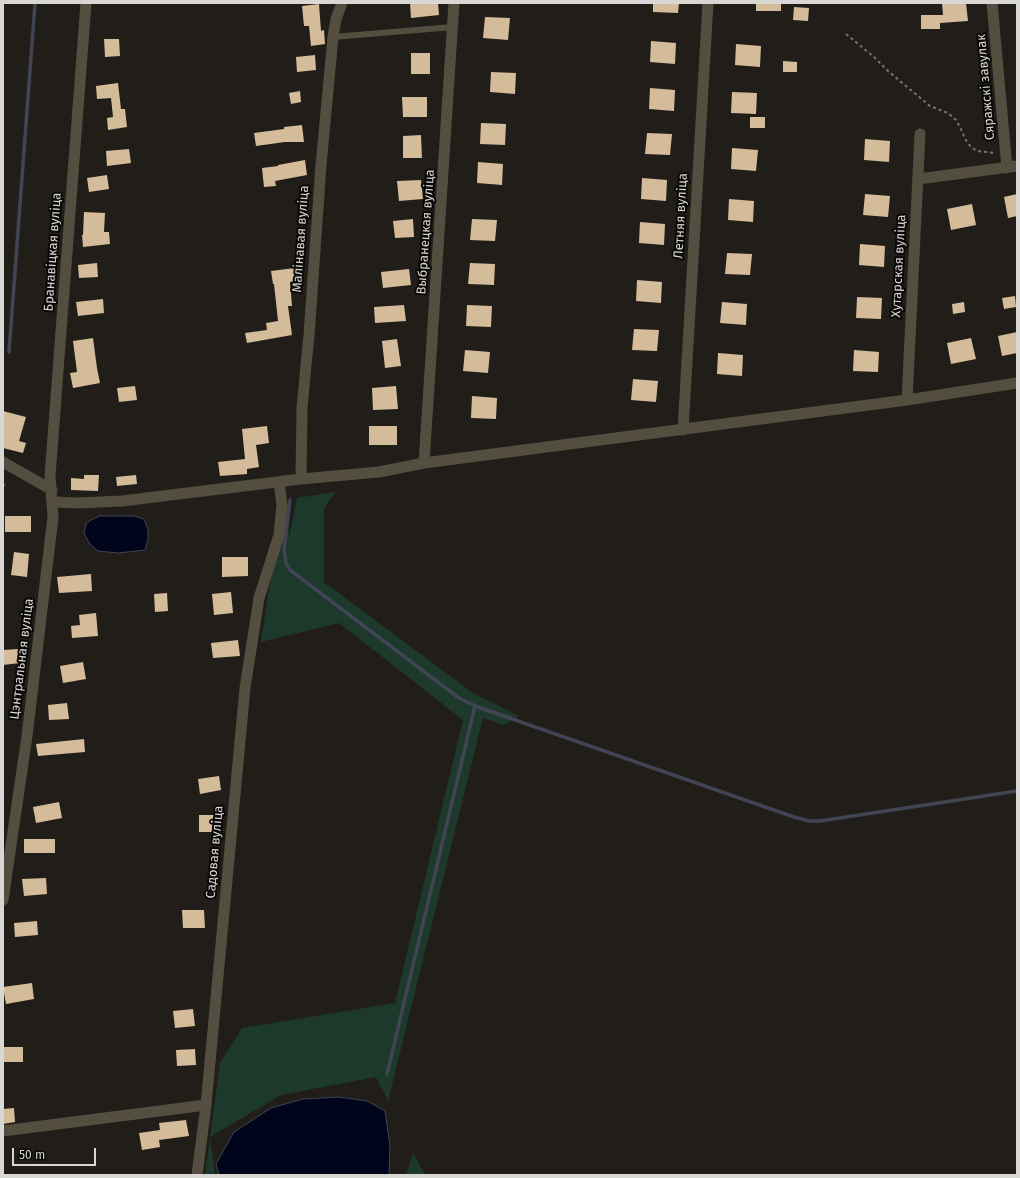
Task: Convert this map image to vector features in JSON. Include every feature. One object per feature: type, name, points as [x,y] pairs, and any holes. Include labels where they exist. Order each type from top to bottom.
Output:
[{"type":"street","name":"Бранавіцкая вуліца","points":[[53,502],[50,476],[86,3]]},
{"type":"street","name":"Малінавая вуліца","points":[[301,479],[302,407],[309,335],[321,165],[333,37],[336,19],[342,3]]},
{"type":"street","name":"Выбранецкая вуліца","points":[[424,463],[454,3]]},
{"type":"street","name":"Летняя вуліца","points":[[682,430],[708,3]]},
{"type":"street","name":"Сяражскі завулак","points":[[992,3],[1012,167]]},
{"type":"street","name":"Хутарская вуліца","points":[[907,400],[920,134]]},
{"type":"street","points":[[918,179],[1012,167]]},
{"type":"street","points":[[53,502],[78,503],[122,501],[301,479],[379,472],[424,463],[907,400],[1017,383]]},
{"type":"street","points":[[3,462],[52,490]]},
{"type":"street","name":"Садовая вуліца","points":[[197,1175],[206,1105],[246,688],[259,598],[279,535],[282,506],[279,482]]},
{"type":"street","name":"Цэнтральная вуліца","points":[[3,900],[27,736],[53,517],[53,502]]},
{"type":"street","points":[[3,1131],[206,1105]]},
{"type":"lane","points":[[333,37],[453,28]]},
{"type":"path","points":[[846,34],[930,106],[948,113],[956,120],[964,139],[971,147],[977,150],[997,153]]},
{"type":"green space","points":[[335,492],[324,509],[324,582],[473,693],[519,716],[504,725],[483,718],[388,1101],[376,1077],[281,1095],[210,1137],[220,1063],[242,1028],[395,1003],[463,720],[339,623],[261,642],[270,582],[279,548],[288,500],[289,537],[297,498]]},
{"type":"green space","points":[[210,1137],[215,1175],[205,1175]]},
{"type":"green space","points":[[413,1153],[425,1175],[406,1175]]},
{"type":"water","points":[[100,516],[134,516],[144,519],[148,530],[148,540],[145,550],[118,553],[98,551],[90,544],[84,533],[86,524]]},
{"type":"water","points":[[339,1097],[367,1101],[385,1111],[390,1146],[389,1175],[219,1175],[216,1164],[234,1132],[271,1108],[303,1099]]},
{"type":"building","points":[[410,3],[438,3],[439,15],[411,18]]},
{"type":"building","points":[[653,3],[679,3],[678,13],[653,12]]},
{"type":"building","points":[[756,3],[781,3],[781,11],[756,11]]},
{"type":"building","points":[[942,3],[966,3],[968,21],[940,23],[940,29],[921,29],[921,15],[943,15]]},
{"type":"building","points":[[319,4],[321,31],[324,30],[325,44],[311,46],[309,26],[304,26],[302,6]]},
{"type":"building","points":[[794,7],[809,8],[808,21],[793,20]]},
{"type":"building","points":[[485,17],[510,18],[508,40],[483,38]]},
{"type":"building","points":[[104,39],[119,39],[120,56],[105,57]]},
{"type":"building","points":[[651,41],[676,43],[675,64],[650,62]]},
{"type":"building","points":[[736,44],[761,46],[760,67],[735,65]]},
{"type":"building","points":[[411,53],[430,53],[430,74],[411,74]]},
{"type":"building","points":[[315,55],[316,70],[297,72],[296,57]]},
{"type":"building","points":[[783,61],[797,62],[797,72],[783,72]]},
{"type":"building","points":[[491,72],[516,73],[515,94],[490,92]]},
{"type":"building","points":[[118,83],[121,109],[125,109],[127,127],[108,130],[107,118],[113,117],[111,98],[97,99],[96,86]]},
{"type":"building","points":[[650,88],[675,90],[674,111],[649,109]]},
{"type":"building","points":[[300,91],[301,102],[291,104],[289,93]]},
{"type":"building","points":[[732,92],[757,93],[756,114],[731,113]]},
{"type":"building","points":[[402,97],[427,97],[427,117],[403,117]]},
{"type":"building","points":[[750,117],[765,117],[765,128],[750,128]]},
{"type":"building","points":[[481,123],[506,124],[505,145],[480,144]]},
{"type":"building","points":[[302,125],[304,142],[285,142],[256,146],[254,133]]},
{"type":"building","points":[[647,133],[672,134],[670,155],[645,154]]},
{"type":"building","points":[[421,135],[422,158],[403,158],[403,136]]},
{"type":"building","points":[[865,139],[890,141],[889,162],[864,160]]},
{"type":"building","points":[[732,148],[758,150],[756,171],[731,169]]},
{"type":"building","points":[[129,149],[131,163],[107,166],[106,151]]},
{"type":"building","points":[[305,160],[307,175],[275,181],[276,186],[264,187],[262,168]]},
{"type":"building","points":[[478,162],[503,164],[502,185],[477,183]]},
{"type":"building","points":[[107,175],[109,189],[89,192],[87,178]]},
{"type":"building","points":[[642,178],[667,180],[666,201],[641,199]]},
{"type":"building","points":[[421,180],[423,199],[399,201],[397,181]]},
{"type":"building","points":[[865,194],[890,196],[888,217],[863,215]]},
{"type":"building","points":[[1017,194],[1017,216],[1008,218],[1004,197]]},
{"type":"building","points":[[729,199],[754,201],[753,222],[728,220]]},
{"type":"building","points":[[972,204],[976,225],[951,230],[947,209]]},
{"type":"building","points":[[84,212],[105,213],[104,232],[109,232],[110,244],[83,247],[82,235]]},
{"type":"building","points":[[413,219],[414,237],[395,238],[393,221]]},
{"type":"building","points":[[472,219],[497,220],[495,241],[470,240]]},
{"type":"building","points":[[640,222],[665,224],[664,245],[639,243]]},
{"type":"building","points":[[860,244],[885,246],[884,267],[859,265]]},
{"type":"building","points":[[727,253],[752,254],[750,275],[725,274]]},
{"type":"building","points":[[97,263],[98,277],[79,278],[78,265]]},
{"type":"building","points":[[470,263],[495,264],[494,285],[468,284]]},
{"type":"building","points":[[295,268],[297,281],[290,282],[292,306],[288,306],[292,335],[247,343],[245,333],[267,330],[266,323],[278,321],[271,271]]},
{"type":"building","points":[[409,269],[411,285],[383,288],[381,272]]},
{"type":"building","points":[[637,280],[662,282],[661,303],[636,301]]},
{"type":"building","points":[[1015,296],[1016,307],[1004,309],[1002,298]]},
{"type":"building","points":[[857,297],[882,298],[881,319],[856,318]]},
{"type":"building","points":[[103,299],[104,313],[78,316],[76,302]]},
{"type":"building","points":[[722,302],[747,304],[746,325],[720,323]]},
{"type":"building","points":[[964,302],[965,312],[953,314],[952,304]]},
{"type":"building","points":[[404,305],[406,321],[375,323],[374,307]]},
{"type":"building","points":[[467,305],[492,306],[491,327],[466,326]]},
{"type":"building","points":[[634,329],[659,330],[657,351],[632,350]]},
{"type":"building","points":[[1017,332],[1017,353],[1002,356],[998,336]]},
{"type":"building","points":[[93,338],[100,383],[73,388],[70,373],[77,372],[73,341]]},
{"type":"building","points":[[971,338],[976,359],[951,364],[947,343]]},
{"type":"building","points":[[397,339],[401,366],[385,368],[382,341]]},
{"type":"building","points":[[465,350],[490,352],[488,373],[463,371]]},
{"type":"building","points":[[854,350],[879,352],[878,372],[853,371]]},
{"type":"building","points":[[718,353],[743,355],[742,376],[717,374]]},
{"type":"building","points":[[633,379],[658,381],[656,402],[631,400]]},
{"type":"building","points":[[135,386],[137,400],[119,402],[117,388]]},
{"type":"building","points":[[396,386],[398,409],[373,410],[372,388]]},
{"type":"building","points":[[472,396],[497,398],[496,419],[471,418]]},
{"type":"building","points":[[3,411],[26,417],[19,441],[26,443],[23,453],[3,448]]},
{"type":"building","points":[[267,426],[269,443],[256,445],[259,467],[247,469],[247,474],[220,476],[218,462],[245,459],[242,429]]},
{"type":"building","points":[[369,426],[397,426],[397,445],[369,445]]},
{"type":"building","points":[[84,475],[99,475],[98,491],[71,490],[71,478],[84,479]]},
{"type":"building","points":[[136,475],[137,484],[117,486],[116,477]]},
{"type":"building","points":[[5,516],[31,516],[31,532],[5,532]]},
{"type":"building","points":[[14,552],[29,554],[27,577],[11,575]]},
{"type":"building","points":[[222,557],[248,557],[248,576],[222,577]]},
{"type":"building","points":[[91,574],[92,591],[59,593],[57,577]]},
{"type":"building","points":[[231,592],[233,613],[214,615],[212,594]]},
{"type":"building","points":[[167,593],[168,611],[155,612],[154,594]]},
{"type":"building","points":[[96,613],[98,636],[72,638],[71,626],[80,625],[79,615]]},
{"type":"building","points":[[238,640],[240,656],[213,658],[211,643]]},
{"type":"building","points":[[18,649],[20,663],[3,665],[3,650]]},
{"type":"building","points":[[83,662],[86,679],[63,683],[60,666]]},
{"type":"building","points":[[67,703],[69,719],[49,720],[48,705]]},
{"type":"building","points":[[84,739],[85,752],[38,756],[36,744]]},
{"type":"building","points":[[219,776],[221,790],[200,794],[198,779]]},
{"type":"building","points":[[59,802],[62,818],[36,823],[33,807]]},
{"type":"building","points":[[199,815],[221,815],[221,832],[199,832]]},
{"type":"building","points":[[24,839],[55,839],[55,853],[24,853]]},
{"type":"building","points":[[46,878],[47,894],[24,896],[22,879]]},
{"type":"building","points":[[182,910],[204,910],[205,928],[183,928]]},
{"type":"building","points":[[37,921],[38,935],[15,937],[14,923]]},
{"type":"building","points":[[32,983],[34,999],[6,1004],[3,987]]},
{"type":"building","points":[[193,1009],[195,1026],[175,1028],[173,1011]]},
{"type":"building","points":[[3,1047],[23,1047],[23,1062],[3,1062]]},
{"type":"building","points":[[195,1049],[196,1065],[177,1066],[176,1050]]},
{"type":"building","points":[[14,1108],[15,1122],[3,1124],[3,1109]]},
{"type":"building","points":[[186,1120],[189,1136],[159,1140],[160,1147],[142,1150],[139,1133],[160,1130],[159,1123]]},
{"type":"waterway","points":[[9,352],[35,3]]},
{"type":"waterway","points":[[290,500],[284,549],[286,563],[290,570],[459,698],[475,706],[809,821],[820,821],[1017,791]]},
{"type":"waterway","points":[[387,1074],[475,706]]}]
